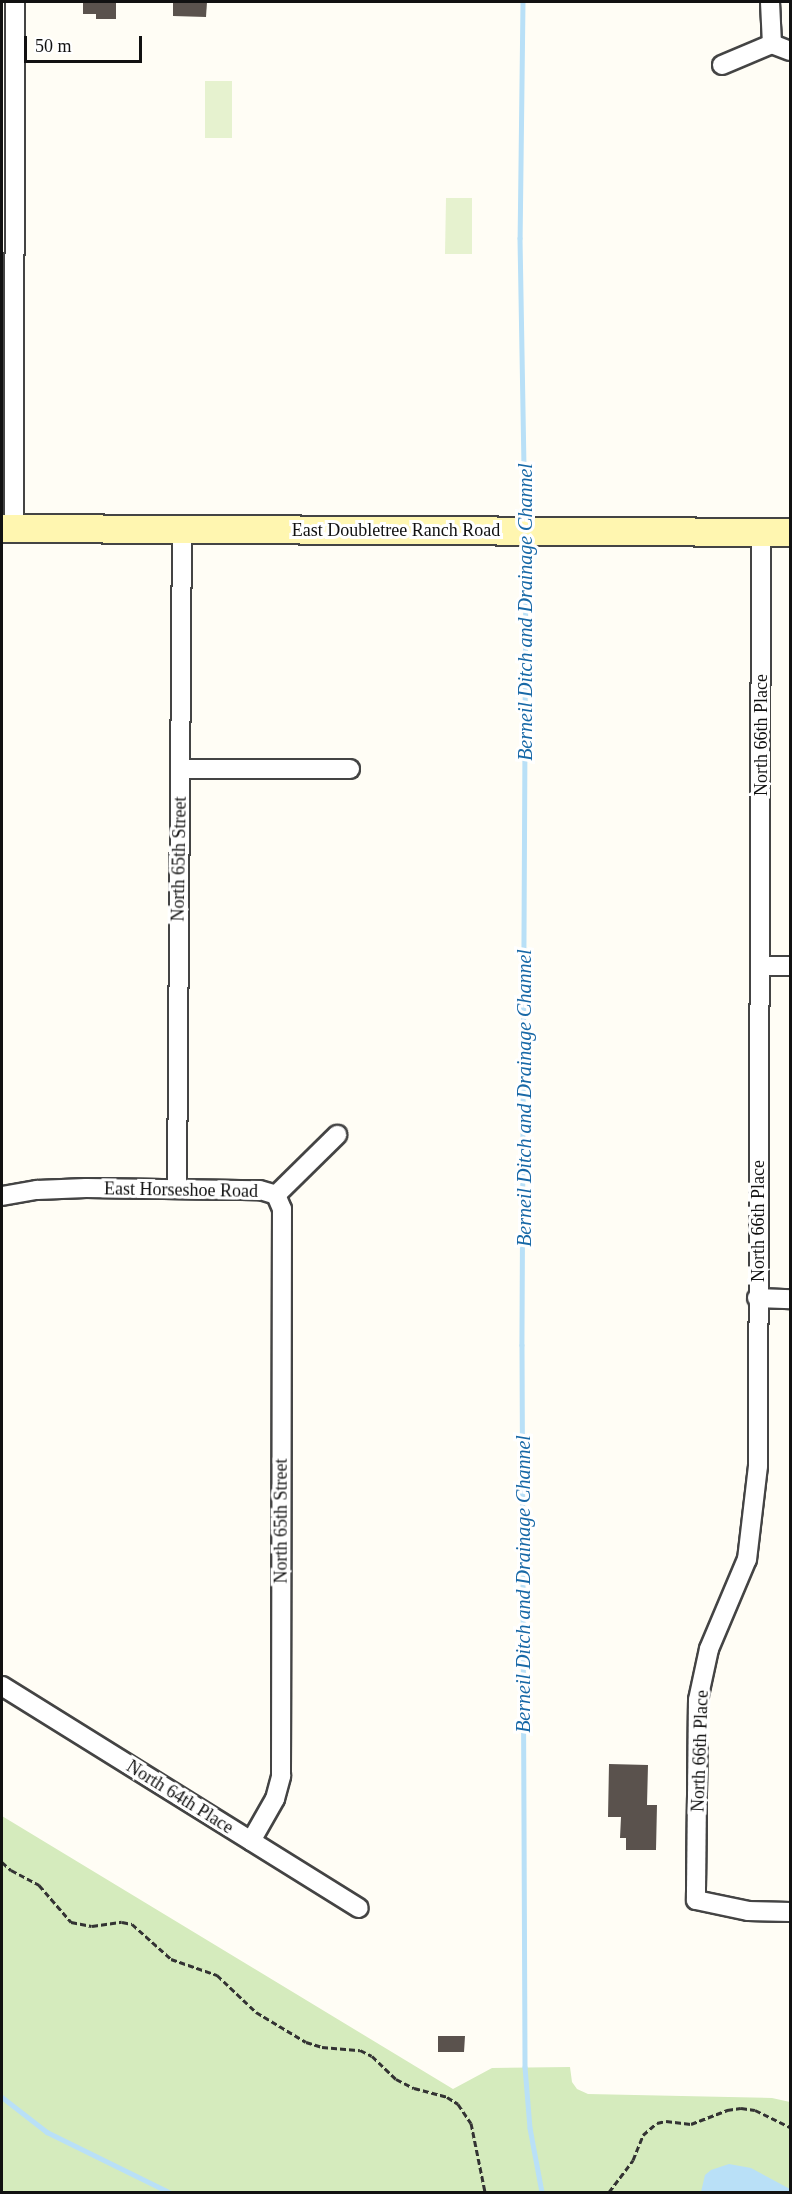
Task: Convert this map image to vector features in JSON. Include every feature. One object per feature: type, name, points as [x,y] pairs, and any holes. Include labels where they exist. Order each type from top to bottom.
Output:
[{"type":"main road","name":"East Doubletree Ranch Road","points":[[8,528],[790,532]]},
{"type":"street","points":[[8,528],[8,46],[15,2]]},
{"type":"street","points":[[770,2],[772,44]]},
{"type":"street","points":[[722,65],[772,44],[790,51]]},
{"type":"street","name":"North 65th Street","points":[[177,1189],[182,530]]},
{"type":"street","name":"North 66th Place","points":[[761,532],[758,1466],[747,1559],[709,1649],[698,1700],[696,1900],[748,1911],[790,1912]]},
{"type":"street","points":[[180,769],[350,769]]},
{"type":"street","points":[[760,966],[790,966]]},
{"type":"street","name":"East Horseshoe Road","points":[[2,1196],[57,1189],[260,1190],[276,1195],[337,1135]]},
{"type":"street","name":"North 65th Street","points":[[252,1841],[275,1799],[281,1776],[282,1209],[276,1195]]},
{"type":"street","points":[[757,1298],[790,1299]]},
{"type":"street","name":"North 64th Place","points":[[2,1686],[358,1908]]},
{"type":"path","points":[[2,1862],[39,1885],[71,1922],[92,1926],[122,1922],[132,1924],[171,1959],[217,1975],[256,2012],[306,2042],[322,2047],[360,2050],[372,2056],[396,2079],[447,2097],[458,2104],[471,2123],[485,2193]]},
{"type":"path","points":[[609,2193],[633,2160],[643,2135],[657,2123],[666,2121],[691,2124],[727,2110],[741,2108],[755,2110],[790,2127]]},
{"type":"green space","points":[[205,81],[232,81],[232,138],[205,138]]},
{"type":"green space","points":[[446,198],[472,198],[472,254],[445,254]]},
{"type":"green space","points":[[2,1816],[453,2089],[492,2068],[570,2067],[572,2082],[577,2089],[588,2094],[772,2098],[790,2102],[790,2192],[2,2192]]},
{"type":"water","points":[[729,2164],[751,2168],[790,2189],[790,2192],[701,2192],[705,2175],[711,2170]]},
{"type":"building","points":[[83,2],[116,2],[116,19],[96,19],[96,14],[83,14]]},
{"type":"building","points":[[173,2],[207,2],[206,17],[173,16]]},
{"type":"building","points":[[609,1764],[648,1765],[647,1805],[657,1805],[656,1850],[626,1850],[626,1838],[620,1838],[621,1817],[608,1817]]},
{"type":"building","points":[[438,2036],[465,2036],[464,2052],[438,2052]]},
{"type":"waterway","name":"Berneil Ditch and Drainage Channel","points":[[523,2],[520,238],[525,523]]},
{"type":"waterway","name":"Berneil Ditch and Drainage Channel","points":[[526,541],[522,1345],[525,2067],[530,2128],[542,2192]]},
{"type":"waterway","points":[[2,2097],[47,2132],[169,2192]]}]
